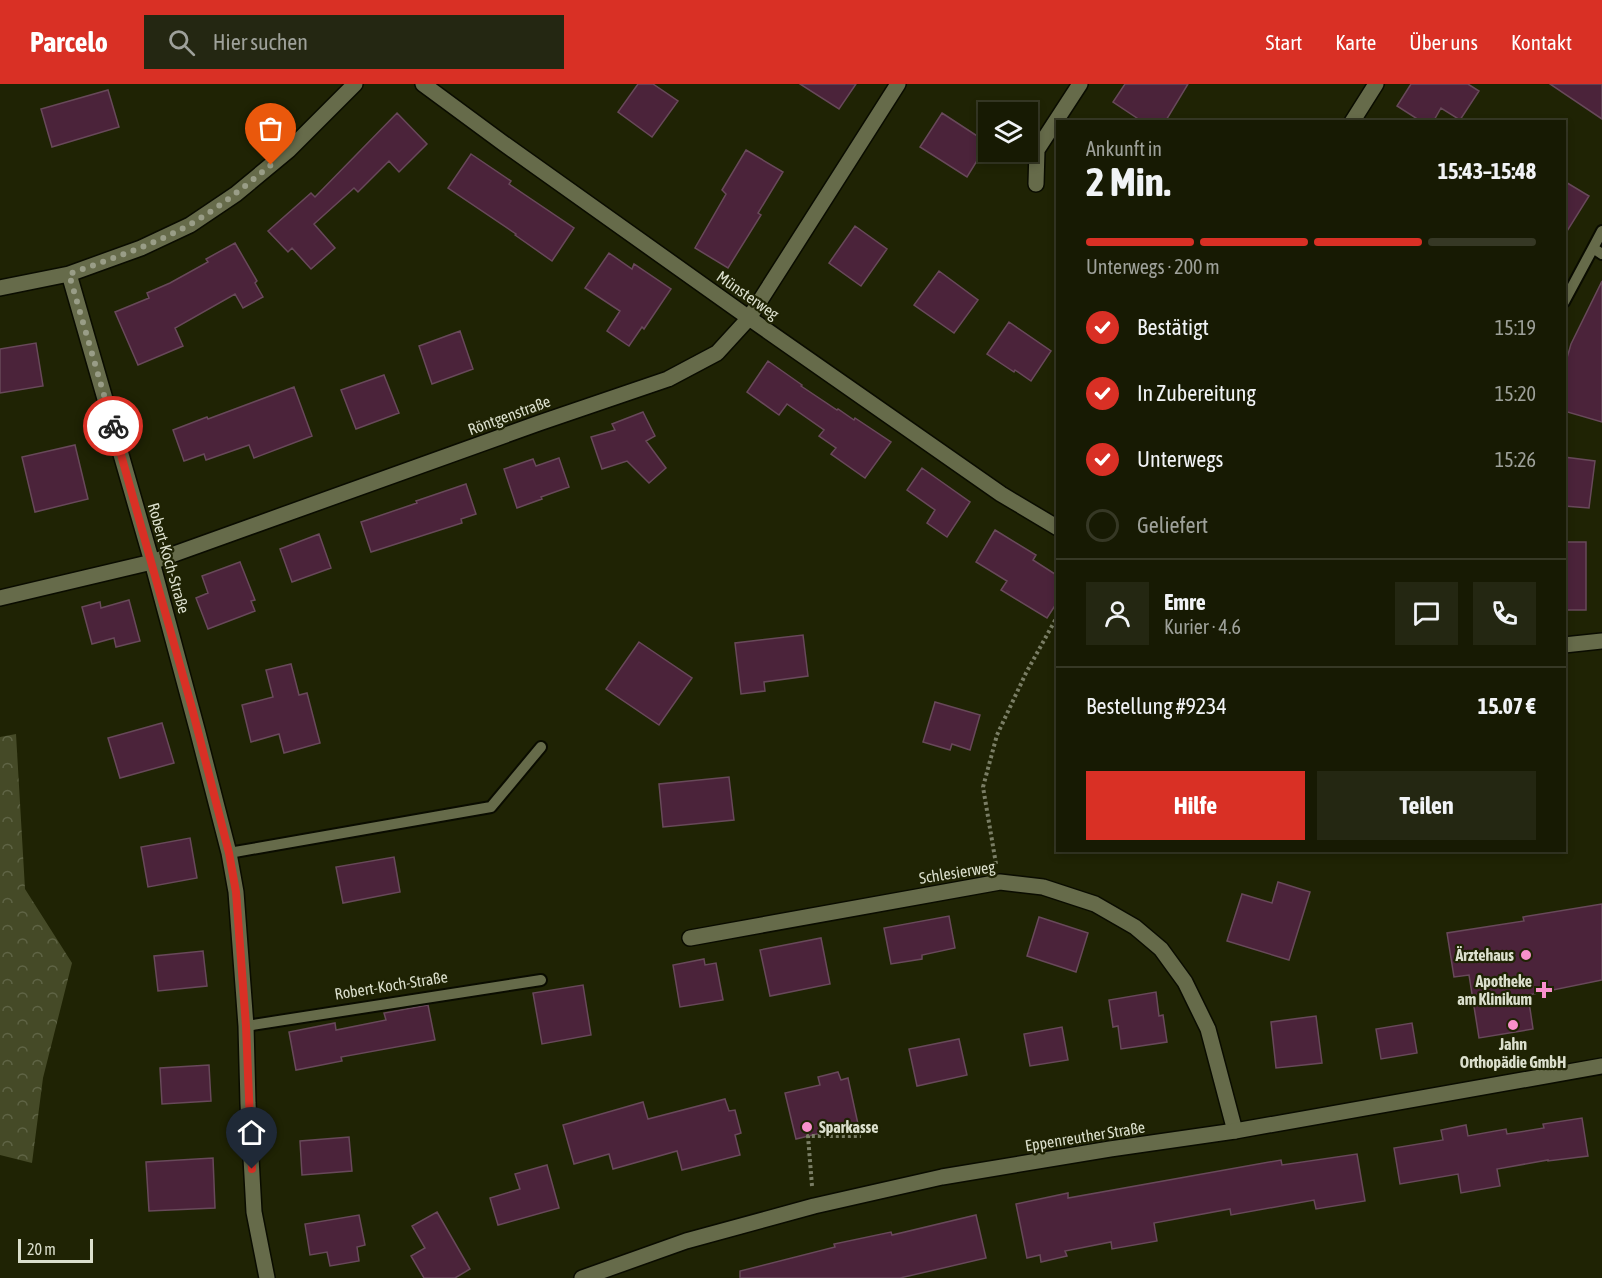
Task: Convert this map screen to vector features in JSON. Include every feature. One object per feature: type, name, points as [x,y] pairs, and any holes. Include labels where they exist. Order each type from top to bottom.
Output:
[{"type":"street","points":[[0,288],[69,274],[141,248],[189,225],[236,194],[289,150],[355,84]]},
{"type":"street","name":"Münsterweg","points":[[423,84],[749,318],[1001,494],[1056,527]]},
{"type":"street","name":"Röntgenstraße","points":[[0,598],[152,562],[668,379],[717,353],[749,318],[898,84]]},
{"type":"street","points":[[1036,183],[1036,150],[1080,84]]},
{"type":"street","points":[[1353,120],[1376,84]]},
{"type":"street","name":"Robert-Koch-Straße","points":[[69,274],[152,562],[229,853],[236,892],[246,1026],[254,1212],[267,1278]]},
{"type":"street","points":[[1566,645],[1602,641]]},
{"type":"street","name":"Schlesierweg","points":[[690,938],[1000,882],[1043,887],[1095,904],[1135,927],[1161,949],[1185,982],[1208,1029],[1235,1131]]},
{"type":"street","name":"Eppenreuther Straße","points":[[582,1278],[686,1241],[814,1206],[942,1177],[1235,1131],[1602,1066]]},
{"type":"lane","points":[[1566,299],[1597,251],[1602,231]]},
{"type":"lane","points":[[229,853],[491,807],[541,747]]},
{"type":"lane","name":"Robert-Koch-Straße","points":[[246,1026],[541,980]]},
{"type":"path","points":[[1000,882],[983,788],[997,735],[1056,619]]},
{"type":"path","points":[[814,1206],[808,1136],[861,1136]]},
{"type":"green space","points":[[16,734],[25,889],[72,963],[43,1078],[32,1163],[0,1155],[0,737]]},
{"type":"building","points":[[638,84],[653,84],[678,101],[652,137],[618,112]]},
{"type":"building","points":[[800,84],[856,84],[839,109]]},
{"type":"building","points":[[1125,84],[1188,84],[1166,120],[1140,120],[1113,102]]},
{"type":"building","points":[[1411,84],[1468,84],[1479,91],[1460,120],[1441,108],[1434,120],[1419,120],[1397,106]]},
{"type":"building","points":[[1550,84],[1602,84],[1602,119]]},
{"type":"building","points":[[108,90],[119,127],[52,147],[41,109]]},
{"type":"building","points":[[397,113],[427,144],[399,172],[389,161],[358,192],[354,188],[314,224],[335,248],[311,269],[292,248],[288,252],[268,231],[311,193],[315,197]]},
{"type":"building","points":[[942,113],[978,136],[978,159],[967,177],[920,147]]},
{"type":"building","points":[[746,150],[783,172],[758,213],[761,215],[728,268],[695,248],[726,194],[722,190]]},
{"type":"building","points":[[471,154],[511,181],[509,184],[574,228],[552,261],[448,188]]},
{"type":"building","points":[[1566,182],[1589,196],[1566,233]]},
{"type":"building","points":[[855,226],[887,249],[861,286],[829,263]]},
{"type":"building","points":[[235,243],[257,281],[255,283],[263,297],[243,308],[235,294],[175,328],[183,346],[138,365],[115,312],[149,298],[147,293],[208,262],[206,259]]},
{"type":"building","points":[[609,253],[632,269],[634,264],[671,289],[644,329],[642,327],[629,346],[607,331],[620,311],[585,288]]},
{"type":"building","points":[[939,271],[978,300],[954,333],[914,305]]},
{"type":"building","points":[[1602,281],[1602,422],[1566,412],[1566,361],[1571,344]]},
{"type":"building","points":[[1009,322],[1051,351],[1031,381],[987,354]]},
{"type":"building","points":[[460,331],[473,369],[432,384],[419,346]]},
{"type":"building","points":[[36,343],[43,386],[0,393],[0,349]]},
{"type":"building","points":[[768,361],[837,410],[854,420],[855,418],[891,442],[865,478],[831,454],[836,448],[819,436],[824,430],[787,404],[779,415],[747,392]]},
{"type":"building","points":[[384,375],[399,413],[356,429],[341,390]]},
{"type":"building","points":[[294,387],[312,436],[254,458],[249,445],[206,460],[204,454],[184,461],[173,430]]},
{"type":"building","points":[[643,412],[655,436],[646,441],[666,468],[649,483],[627,461],[602,469],[591,437],[615,430],[612,424]]},
{"type":"building","points":[[75,445],[88,499],[35,512],[22,457]]},
{"type":"building","points":[[1566,457],[1595,461],[1589,508],[1566,506]]},
{"type":"building","points":[[559,458],[569,487],[517,508],[504,469],[533,459],[536,466]]},
{"type":"building","points":[[922,468],[970,502],[947,537],[927,523],[935,510],[907,490]]},
{"type":"building","points":[[466,484],[476,514],[461,519],[462,523],[371,552],[361,522]]},
{"type":"building","points":[[995,530],[1036,555],[1033,560],[1056,575],[1056,604],[1047,618],[1001,590],[1007,581],[976,562]]},
{"type":"building","points":[[319,534],[331,568],[292,582],[280,549]]},
{"type":"building","points":[[1566,542],[1586,542],[1586,610],[1566,610]]},
{"type":"building","points":[[240,562],[255,600],[251,601],[255,611],[208,629],[196,598],[208,593],[202,576]]},
{"type":"building","points":[[129,600],[140,641],[116,647],[114,638],[92,644],[82,607],[100,602],[101,608]]},
{"type":"building","points":[[803,635],[808,676],[764,682],[765,691],[741,694],[735,643]]},
{"type":"building","points":[[639,642],[692,678],[659,725],[606,689]]},
{"type":"building","points":[[291,664],[299,695],[307,693],[320,743],[284,753],[279,734],[251,742],[242,705],[273,697],[266,670]]},
{"type":"building","points":[[935,702],[980,715],[970,750],[952,744],[950,750],[923,742]]},
{"type":"building","points":[[162,723],[174,763],[120,778],[108,738]]},
{"type":"building","points":[[729,777],[734,820],[663,827],[659,784]]},
{"type":"building","points":[[190,838],[197,878],[148,887],[141,847]]},
{"type":"building","points":[[394,857],[400,892],[343,903],[336,867]]},
{"type":"building","points":[[1278,882],[1310,892],[1289,960],[1227,941],[1242,894],[1272,903]]},
{"type":"building","name":"Ärztehaus","points":[[1602,904],[1602,980],[1528,995],[1533,1029],[1479,1038],[1469,975],[1454,977],[1447,933],[1524,921],[1523,917]]},
{"type":"building","points":[[949,916],[955,948],[922,955],[922,959],[891,964],[884,928]]},
{"type":"building","points":[[1039,917],[1088,933],[1076,972],[1027,956]]},
{"type":"building","points":[[821,938],[830,984],[770,996],[760,950]]},
{"type":"building","points":[[203,951],[207,986],[158,991],[154,956]]},
{"type":"building","points":[[704,959],[705,965],[716,963],[723,1000],[680,1007],[673,965]]},
{"type":"building","points":[[583,985],[591,1035],[542,1044],[533,993]]},
{"type":"building","points":[[1156,992],[1159,1016],[1163,1015],[1167,1042],[1121,1049],[1118,1026],[1113,1027],[1109,1000]]},
{"type":"building","points":[[428,1005],[435,1040],[341,1057],[342,1061],[296,1070],[289,1032],[335,1023],[336,1030],[386,1020],[384,1013]]},
{"type":"building","points":[[1316,1016],[1322,1063],[1276,1068],[1271,1022]]},
{"type":"building","points":[[1412,1023],[1417,1053],[1381,1059],[1376,1029]]},
{"type":"building","points":[[1062,1027],[1068,1060],[1030,1066],[1024,1034]]},
{"type":"building","points":[[959,1039],[967,1075],[917,1086],[909,1049]]},
{"type":"building","points":[[209,1065],[211,1101],[162,1104],[160,1068]]},
{"type":"building","points":[[838,1072],[841,1080],[848,1078],[858,1124],[796,1139],[785,1093],[820,1085],[818,1077]]},
{"type":"building","points":[[725,1099],[729,1111],[735,1110],[741,1133],[735,1135],[740,1155],[682,1170],[677,1151],[613,1169],[609,1154],[574,1164],[563,1125],[643,1102],[648,1119]]},
{"type":"building","points":[[1582,1118],[1588,1156],[1497,1169],[1500,1186],[1461,1193],[1458,1174],[1400,1184],[1394,1148],[1443,1140],[1441,1130],[1466,1125],[1468,1136],[1506,1129],[1507,1134],[1544,1128],[1543,1124]]},
{"type":"building","points":[[349,1137],[352,1171],[302,1175],[300,1141]]},
{"type":"building","points":[[1357,1154],[1365,1201],[1316,1209],[1314,1200],[1231,1215],[1230,1209],[1154,1223],[1157,1241],[1112,1249],[1111,1242],[1065,1251],[1067,1256],[1041,1262],[1040,1255],[1027,1258],[1016,1204],[1068,1193],[1068,1198],[1281,1160],[1282,1165]]},
{"type":"building","points":[[213,1158],[215,1208],[149,1211],[146,1162]]},
{"type":"building","points":[[547,1165],[559,1208],[498,1225],[490,1198],[520,1189],[515,1174]]},
{"type":"building","points":[[437,1212],[470,1269],[455,1278],[424,1278],[411,1256],[425,1248],[412,1226]]},
{"type":"building","points":[[359,1215],[365,1245],[357,1247],[359,1261],[330,1266],[327,1252],[310,1255],[305,1224]]},
{"type":"building","points":[[976,1215],[986,1258],[900,1278],[740,1278],[740,1271],[835,1247],[834,1244],[891,1232],[892,1235]]},
{"type":"way so far","points":[[113,426],[69,274],[141,248],[189,225],[236,194],[271,165]]},
{"type":"place","name":"Ärztehaus","points":[[1526,955]]},
{"type":"place","name":"Apotheke am Klinikum","points":[[1544,990]]},
{"type":"place","name":"Jahn Orthopädie GmbH","points":[[1513,1025]]},
{"type":"place","name":"Sparkasse","points":[[807,1127]]},
{"type":"route","points":[[113,426],[192,708],[229,853],[236,892],[246,1026],[252,1169]]}]
